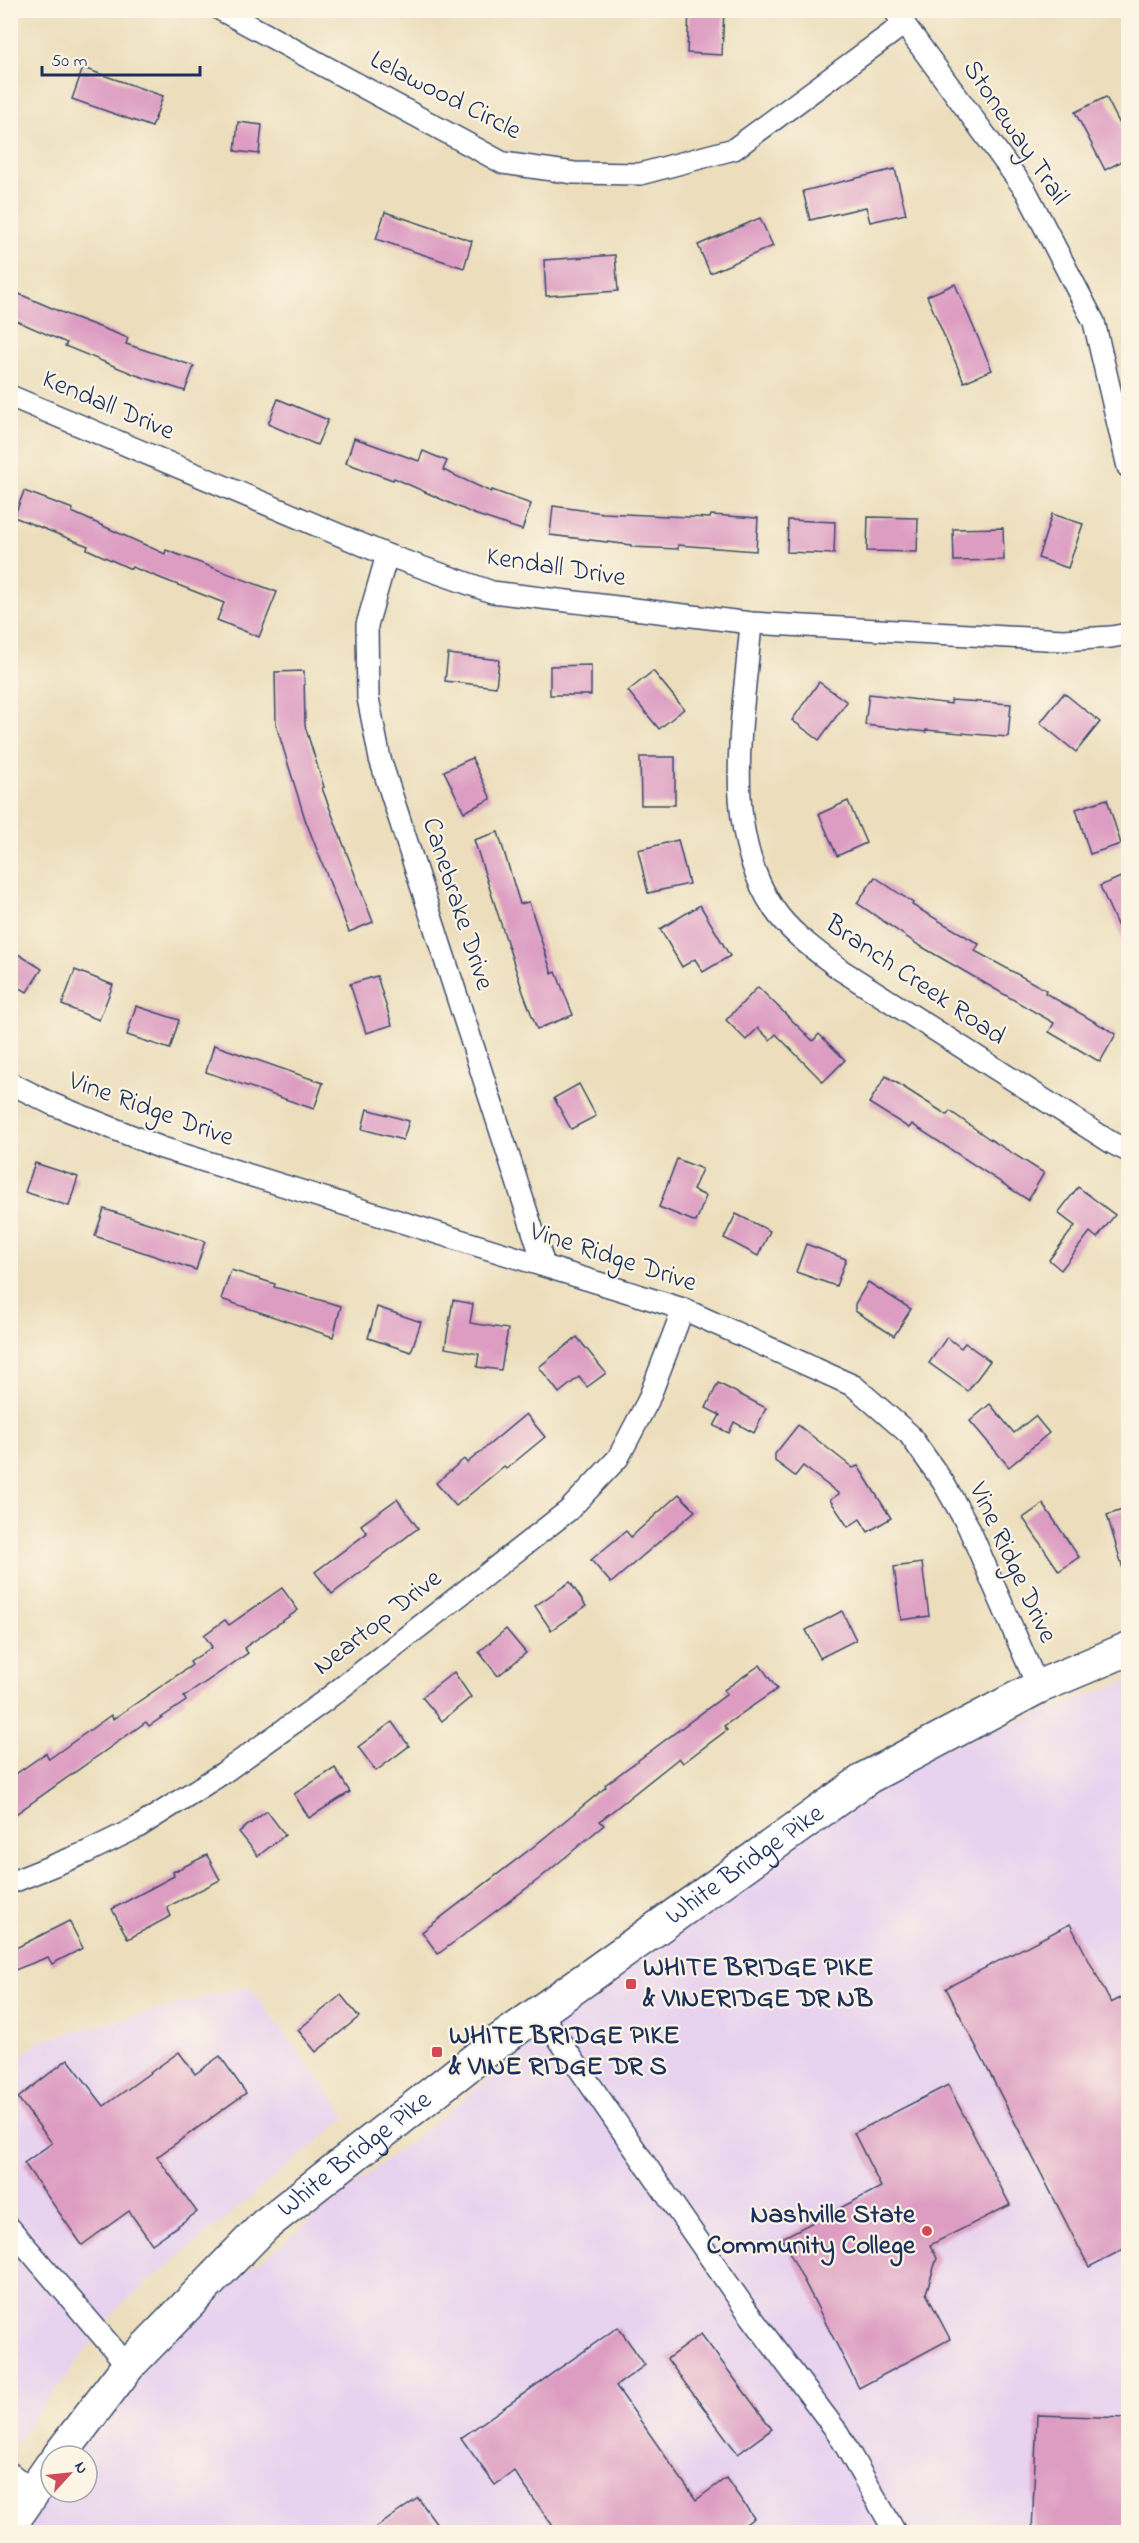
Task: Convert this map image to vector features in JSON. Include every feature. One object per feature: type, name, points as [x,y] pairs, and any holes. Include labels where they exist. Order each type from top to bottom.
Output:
[{"type":"main road","name":"White Bridge Pike","points":[[68,2444],[128,2366],[265,2225],[495,2044],[868,1777],[1038,1687],[1128,1649]]},
{"type":"main road","points":[[10,2525],[31,2477]]},
{"type":"street","name":"Lelawood Circle","points":[[221,10],[503,163],[574,174],[640,174],[734,149],[899,17]]},
{"type":"street","name":"Stoneway Trail","points":[[899,17],[1026,191],[1094,322],[1127,453],[1128,466]]},
{"type":"street","name":"Kendall Drive","points":[[10,396],[387,555],[492,592],[751,622],[1063,640],[1111,638],[1128,634]]},
{"type":"street","name":"Canebrake Drive","points":[[387,555],[367,626],[368,698],[380,759],[544,1265]]},
{"type":"street","name":"Branch Creek Road","points":[[751,622],[739,775],[742,829],[755,874],[775,910],[801,939],[841,970],[1102,1137],[1128,1151]]},
{"type":"street","name":"Vine Ridge Drive","points":[[10,1083],[52,1104],[162,1148],[683,1309],[854,1386],[909,1434],[942,1482],[968,1526],[1038,1687]]},
{"type":"street","name":"Neartop Drive","points":[[10,1882],[87,1852],[128,1832],[223,1773],[323,1702],[569,1510],[618,1458],[648,1401],[683,1309]]},
{"type":"street","points":[[540,2012],[747,2311],[838,2433],[895,2532]]},
{"type":"street","points":[[10,2228],[128,2366]]},
{"type":"shaded area","points":[[1128,1681],[1128,2532],[18,2532],[41,2504],[99,2504],[99,2444],[77,2444],[128,2366],[868,1777]]},
{"type":"shaded area","points":[[249,1986],[347,2117],[119,2307],[11,2449],[11,2065],[39,2041]]},
{"type":"building","points":[[689,10],[724,10],[722,55],[687,53]]},
{"type":"building","points":[[83,68],[163,96],[152,127],[72,99]]},
{"type":"building","points":[[1106,97],[1128,140],[1128,158],[1105,170],[1075,112]]},
{"type":"building","points":[[238,122],[262,125],[259,154],[235,151]]},
{"type":"building","points":[[895,169],[906,214],[870,222],[866,207],[810,220],[803,191]]},
{"type":"building","points":[[385,212],[472,241],[464,268],[376,239]]},
{"type":"building","points":[[760,218],[773,246],[710,273],[698,245]]},
{"type":"building","points":[[615,255],[618,291],[546,296],[544,260]]},
{"type":"building","points":[[955,284],[992,370],[964,382],[927,296]]},
{"type":"building","points":[[10,290],[128,338],[126,344],[194,366],[185,391],[136,375],[65,346],[67,343],[10,318]]},
{"type":"building","points":[[278,399],[328,420],[317,445],[268,424]]},
{"type":"building","points":[[354,438],[419,461],[423,451],[447,461],[443,470],[491,492],[492,490],[531,504],[522,530],[474,514],[394,478],[393,480],[346,463]]},
{"type":"building","points":[[24,491],[73,509],[72,512],[165,554],[166,550],[277,592],[259,637],[217,620],[224,603],[132,567],[131,569],[87,549],[88,546],[14,517]]},
{"type":"building","points":[[553,506],[603,513],[758,518],[756,551],[678,545],[678,549],[631,547],[631,545],[550,535]]},
{"type":"building","points":[[1052,514],[1083,524],[1068,568],[1038,558]]},
{"type":"building","points":[[868,517],[918,518],[917,552],[867,551]]},
{"type":"building","points":[[788,520],[835,522],[834,554],[787,552]]},
{"type":"building","points":[[1003,528],[1004,560],[954,561],[953,529]]},
{"type":"building","points":[[448,654],[499,660],[496,687],[445,681]]},
{"type":"building","points":[[591,665],[591,695],[550,695],[550,666]]},
{"type":"building","points":[[304,671],[305,726],[324,787],[322,788],[373,922],[349,932],[305,819],[276,725],[275,672]]},
{"type":"building","points":[[653,671],[684,709],[659,729],[628,691]]},
{"type":"building","points":[[819,682],[847,702],[819,740],[792,720]]},
{"type":"building","points":[[1064,693],[1100,722],[1076,752],[1040,723]]},
{"type":"building","points":[[869,694],[951,704],[951,700],[1011,704],[1008,737],[926,730],[926,732],[865,725]]},
{"type":"building","points":[[640,757],[675,757],[675,805],[641,805]]},
{"type":"building","points":[[472,758],[491,799],[464,812],[444,771]]},
{"type":"building","points":[[1107,799],[1121,844],[1090,854],[1076,809]]},
{"type":"building","points":[[848,801],[866,843],[837,856],[819,814]]},
{"type":"building","points":[[498,832],[520,904],[529,902],[552,974],[556,972],[573,1015],[537,1029],[474,840]]},
{"type":"building","points":[[678,840],[689,884],[648,893],[638,850]]},
{"type":"building","points":[[1128,874],[1128,950],[1100,886]]},
{"type":"building","points":[[875,877],[913,903],[912,905],[979,944],[975,951],[1046,990],[1045,993],[1116,1034],[1100,1062],[1049,1032],[1054,1023],[917,944],[857,903]]},
{"type":"building","points":[[700,905],[730,956],[703,972],[695,959],[682,967],[660,929]]},
{"type":"building","points":[[10,949],[42,969],[27,992],[10,982]]},
{"type":"building","points":[[75,970],[113,985],[99,1020],[62,1005]]},
{"type":"building","points":[[377,976],[392,1025],[366,1033],[350,984]]},
{"type":"building","points":[[758,987],[813,1041],[819,1034],[845,1060],[823,1082],[776,1034],[770,1040],[758,1028],[746,1040],[726,1020]]},
{"type":"building","points":[[136,1006],[179,1020],[170,1049],[127,1035]]},
{"type":"building","points":[[214,1045],[323,1083],[314,1109],[206,1072]]},
{"type":"building","points":[[886,1076],[947,1115],[950,1111],[1044,1173],[1028,1200],[912,1124],[909,1128],[869,1103]]},
{"type":"building","points":[[579,1084],[596,1116],[571,1129],[554,1098]]},
{"type":"building","points":[[367,1109],[409,1121],[403,1140],[362,1129]]},
{"type":"building","points":[[677,1159],[702,1169],[693,1190],[706,1196],[696,1222],[659,1207]]},
{"type":"building","points":[[35,1163],[78,1177],[69,1206],[25,1192]]},
{"type":"building","points":[[1078,1187],[1115,1215],[1097,1238],[1090,1232],[1061,1270],[1049,1260],[1075,1226],[1058,1213]]},
{"type":"building","points":[[104,1209],[205,1241],[196,1270],[95,1236]]},
{"type":"building","points":[[736,1214],[770,1231],[758,1256],[724,1238]]},
{"type":"building","points":[[806,1244],[846,1259],[836,1286],[796,1272]]},
{"type":"building","points":[[231,1270],[275,1284],[274,1287],[341,1306],[333,1337],[221,1299]]},
{"type":"building","points":[[868,1282],[911,1309],[894,1336],[855,1311],[855,1304]]},
{"type":"building","points":[[453,1300],[473,1304],[470,1323],[508,1329],[501,1370],[477,1367],[479,1354],[445,1348]]},
{"type":"building","points":[[377,1307],[421,1322],[411,1352],[368,1338]]},
{"type":"building","points":[[577,1337],[606,1373],[587,1387],[579,1377],[559,1393],[539,1367]]},
{"type":"building","points":[[947,1337],[961,1348],[965,1343],[990,1361],[968,1391],[929,1363]]},
{"type":"building","points":[[718,1383],[766,1408],[754,1433],[734,1422],[729,1433],[714,1426],[720,1415],[706,1408]]},
{"type":"building","points":[[990,1404],[1014,1433],[1035,1416],[1049,1433],[1009,1467],[970,1421]]},
{"type":"building","points":[[526,1414],[545,1437],[506,1469],[504,1466],[456,1506],[436,1483],[464,1459],[467,1463]]},
{"type":"building","points":[[798,1425],[853,1468],[858,1466],[891,1518],[868,1532],[860,1519],[848,1527],[830,1500],[839,1494],[803,1466],[795,1476],[775,1461],[775,1454]]},
{"type":"building","points":[[679,1494],[695,1511],[611,1583],[591,1560],[626,1531],[631,1537]]},
{"type":"building","points":[[397,1499],[418,1528],[332,1594],[315,1572],[367,1533],[361,1525]]},
{"type":"building","points":[[1043,1504],[1079,1557],[1059,1571],[1023,1518]]},
{"type":"building","points":[[1128,1508],[1128,1571],[1124,1572],[1107,1515]]},
{"type":"building","points":[[922,1563],[929,1616],[901,1620],[894,1567]]},
{"type":"building","points":[[570,1582],[586,1606],[551,1630],[535,1606]]},
{"type":"building","points":[[282,1588],[298,1610],[244,1648],[248,1653],[184,1697],[186,1701],[149,1726],[146,1722],[10,1818],[10,1778],[46,1753],[49,1759],[111,1715],[113,1719],[192,1665],[190,1662],[212,1647],[204,1635],[225,1620],[229,1625]]},
{"type":"building","points":[[842,1611],[856,1640],[820,1658],[806,1630]]},
{"type":"building","points":[[506,1629],[526,1653],[498,1676],[479,1652]]},
{"type":"building","points":[[760,1665],[777,1689],[724,1726],[727,1730],[683,1763],[679,1758],[600,1821],[604,1825],[539,1879],[438,1954],[422,1932],[533,1847],[606,1787],[605,1785],[727,1694],[724,1690]]},
{"type":"building","points":[[454,1672],[471,1697],[442,1721],[422,1697]]},
{"type":"building","points":[[392,1722],[409,1746],[376,1771],[358,1747]]},
{"type":"building","points":[[335,1768],[350,1792],[309,1818],[294,1794]]},
{"type":"building","points":[[267,1811],[285,1835],[258,1856],[239,1832]]},
{"type":"building","points":[[207,1855],[220,1880],[167,1907],[171,1916],[128,1939],[112,1909],[174,1876],[173,1872]]},
{"type":"building","points":[[69,1921],[83,1948],[52,1964],[48,1957],[10,1972],[10,1951]]},
{"type":"building","points":[[1070,1924],[1111,2003],[1128,1994],[1128,2247],[1089,2267],[946,1988]]},
{"type":"building","points":[[341,1995],[359,2017],[316,2052],[298,2030]]},
{"type":"building","points":[[179,2052],[195,2074],[220,2056],[246,2093],[157,2157],[197,2212],[152,2244],[129,2211],[82,2245],[24,2163],[52,2143],[18,2098],[68,2059],[104,2106]]},
{"type":"building","points":[[948,2085],[1010,2205],[930,2245],[937,2258],[926,2293],[950,2339],[859,2388],[782,2238],[881,2187],[854,2133]]},
{"type":"building","points":[[618,2327],[645,2365],[616,2386],[696,2500],[726,2478],[754,2518],[734,2532],[557,2532],[514,2471],[495,2485],[461,2438]]},
{"type":"building","points":[[701,2334],[772,2429],[738,2454],[667,2359]]},
{"type":"building","points":[[1037,2415],[1128,2418],[1128,2532],[1032,2532]]},
{"type":"building","points":[[418,2498],[443,2532],[370,2532]]},
{"type":"place","name":"WHITE BRIDGE PIKE & VINERIDGE DR NB","points":[[631,1984]]},
{"type":"place","name":"WHITE BRIDGE PIKE & VINE RIDGE DR S","points":[[437,2052]]},
{"type":"place","name":"Nashville State Community College","points":[[927,2231]]}]
